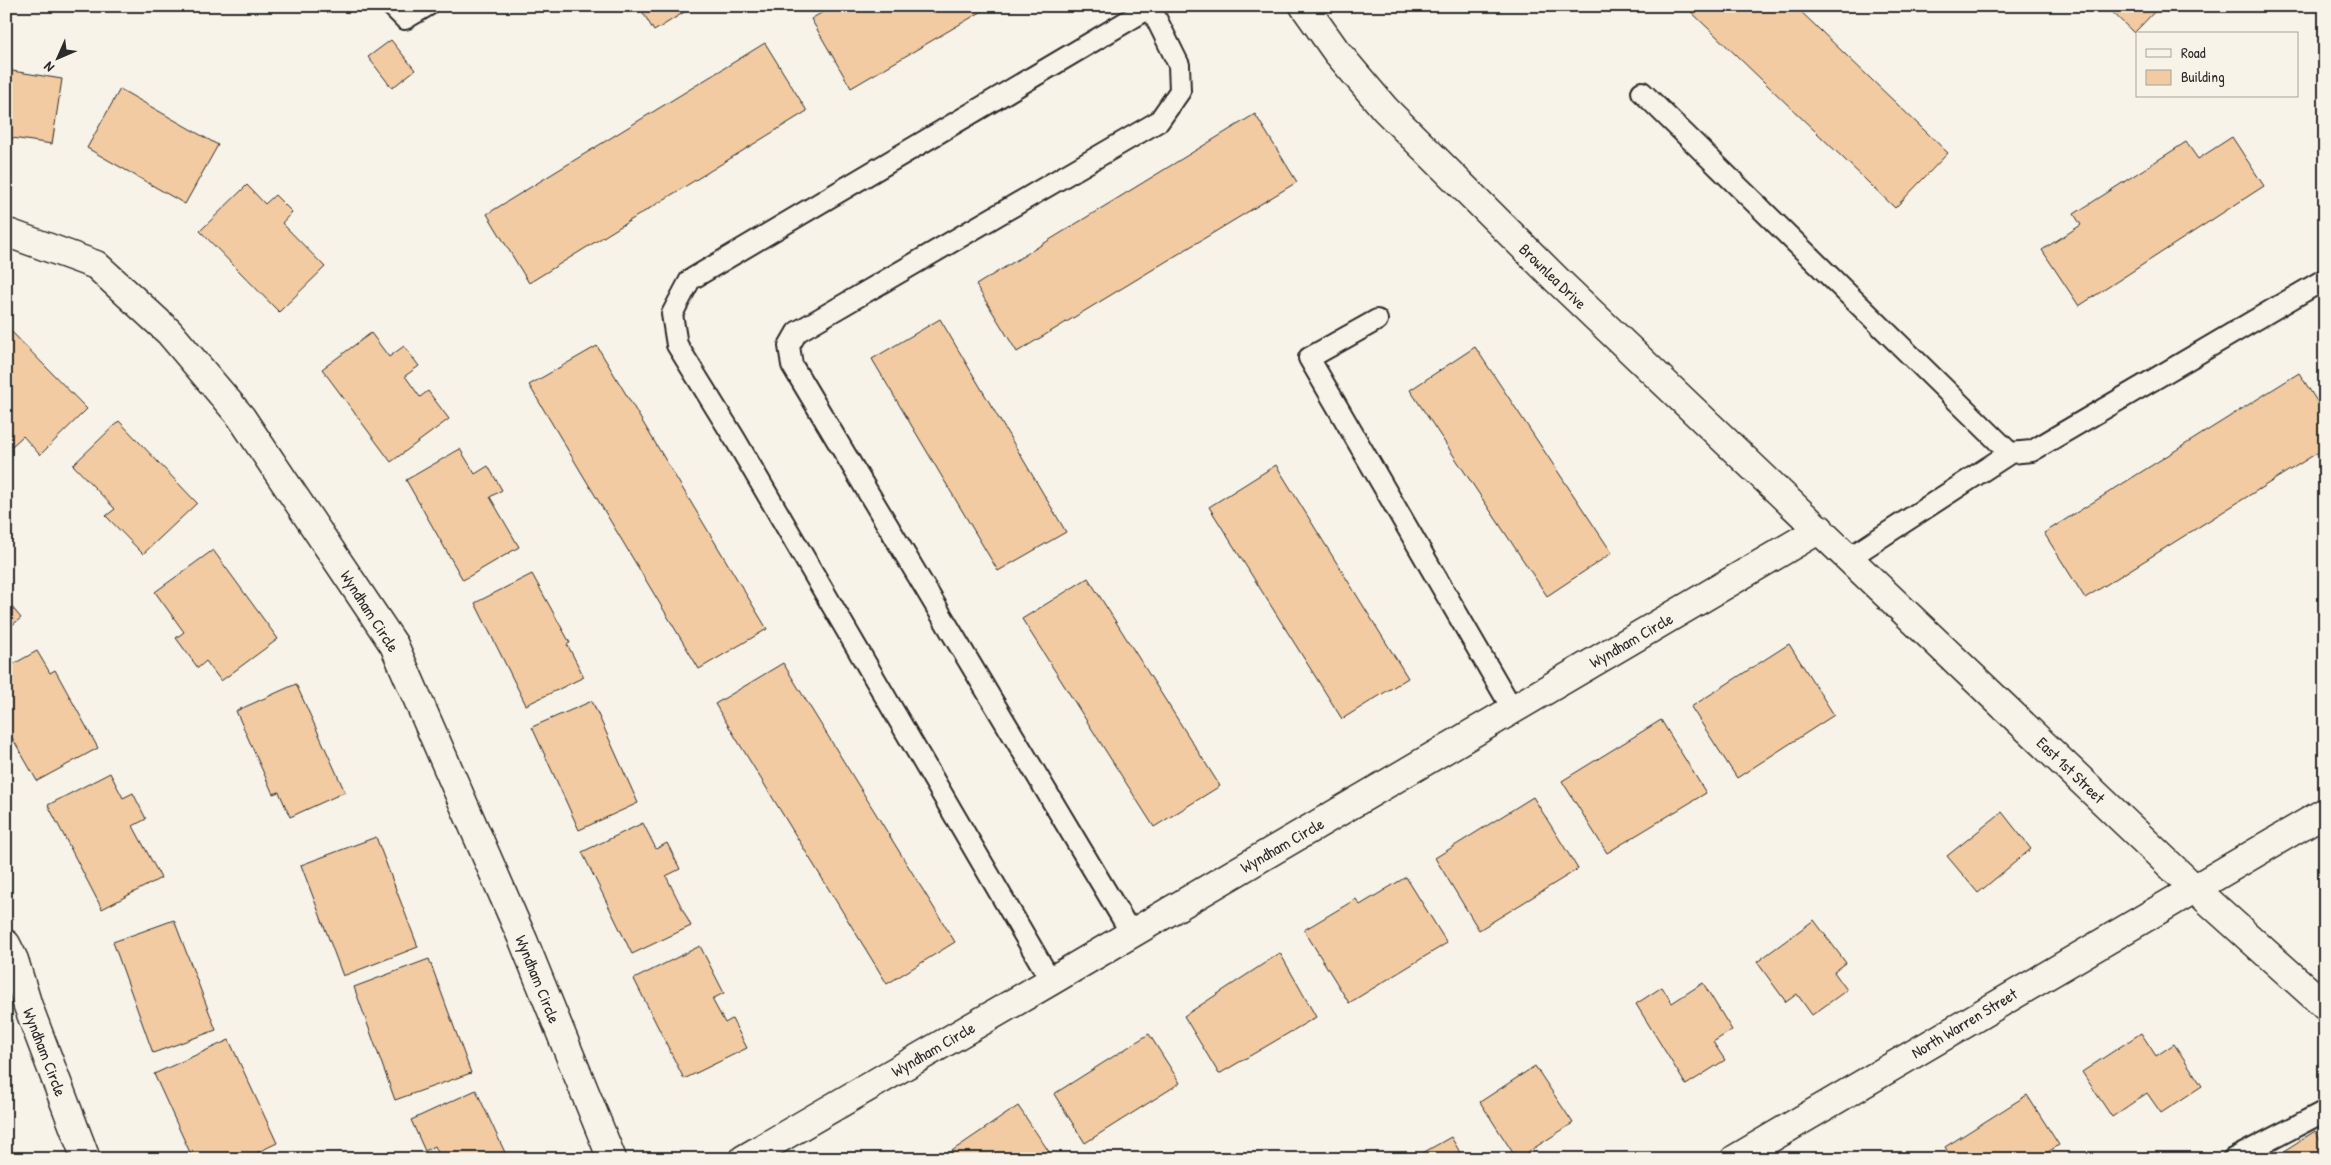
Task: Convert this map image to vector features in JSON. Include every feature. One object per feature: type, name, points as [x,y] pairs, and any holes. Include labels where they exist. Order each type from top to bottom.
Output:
[{"type":"street","name":"Brownlea Drive","points":[[1304,6],[1336,51],[1385,109],[1557,280],[1820,529]]},
{"type":"street","name":"Wyndham Circle","points":[[6,234],[12,234],[96,265],[169,332],[241,417],[394,645],[523,940],[612,1159]]},
{"type":"street","name":"East 1st Street","points":[[1820,529],[2194,888],[2325,1006]]},
{"type":"street","name":"Wyndham Circle","points":[[744,1159],[1051,981],[1820,529]]},
{"type":"street","name":"North Warren Street","points":[[1735,1159],[2325,812]]},
{"type":"street","name":"Wyndham Circle","points":[[6,944],[14,960],[28,1006],[86,1159]]},
{"type":"lane","points":[[392,6],[405,19],[427,6]]},
{"type":"lane","points":[[1051,981],[735,440],[677,345],[672,314],[690,280],[1151,6],[1179,65],[1180,91],[1159,121],[797,332],[789,346],[792,365],[1130,933]]},
{"type":"lane","points":[[1642,92],[2010,453]]},
{"type":"lane","points":[[1849,558],[2010,453],[2032,451],[2325,279]]},
{"type":"lane","points":[[1378,320],[1309,358],[1513,710]]},
{"type":"lane","points":[[2233,1159],[2325,1111]]},
{"type":"building","points":[[639,6],[694,6],[654,31]]},
{"type":"building","points":[[833,6],[991,6],[851,88],[811,19]]},
{"type":"building","points":[[1685,6],[1795,6],[1948,153],[1895,208]]},
{"type":"building","points":[[2106,6],[2160,6],[2134,33]]},
{"type":"building","points":[[391,40],[415,70],[392,88],[368,57]]},
{"type":"building","points":[[765,43],[807,111],[529,283],[487,214]]},
{"type":"building","points":[[6,70],[62,79],[52,144],[6,137]]},
{"type":"building","points":[[120,89],[218,145],[185,204],[87,148]]},
{"type":"building","points":[[1255,114],[1297,182],[1017,352],[976,285]]},
{"type":"building","points":[[2232,137],[2264,186],[2079,306],[2042,250],[2081,225],[2074,214],[2186,142],[2198,159]]},
{"type":"building","points":[[247,185],[265,204],[275,195],[292,212],[282,223],[325,267],[279,312],[200,231]]},
{"type":"building","points":[[940,319],[1066,532],[998,571],[872,359]]},
{"type":"building","points":[[8,328],[87,409],[40,455],[23,436],[12,446],[6,440],[6,330]]},
{"type":"building","points":[[371,333],[389,357],[404,346],[419,366],[405,376],[420,397],[428,391],[449,419],[391,462],[322,369]]},
{"type":"building","points":[[597,346],[767,629],[699,669],[529,385]]},
{"type":"building","points":[[1475,347],[1612,553],[1547,596],[1410,390]]},
{"type":"building","points":[[2299,373],[2325,414],[2325,448],[2085,598],[2044,533]]},
{"type":"building","points":[[119,421],[197,503],[143,554],[106,516],[115,509],[73,465]]},
{"type":"building","points":[[460,449],[475,474],[488,466],[502,490],[490,497],[519,547],[463,580],[406,480]]},
{"type":"building","points":[[1276,465],[1408,678],[1342,719],[1209,507]]},
{"type":"building","points":[[213,550],[278,639],[221,681],[206,661],[198,668],[176,638],[184,632],[155,592]]},
{"type":"building","points":[[532,574],[570,643],[567,644],[584,677],[526,705],[475,603]]},
{"type":"building","points":[[1088,578],[1220,786],[1154,827],[1022,619]]},
{"type":"building","points":[[6,600],[21,618],[6,630]]},
{"type":"building","points":[[1789,644],[1834,715],[1737,778],[1691,707]]},
{"type":"building","points":[[37,651],[50,673],[55,670],[98,748],[37,781],[6,727],[6,668]]},
{"type":"building","points":[[783,663],[955,942],[887,984],[715,704]]},
{"type":"building","points":[[296,684],[345,792],[290,817],[279,792],[273,794],[236,711]]},
{"type":"building","points":[[592,701],[638,803],[579,830],[532,727]]},
{"type":"building","points":[[1661,720],[1706,793],[1607,853],[1562,781]]},
{"type":"building","points":[[110,773],[123,798],[133,793],[146,819],[133,826],[161,878],[102,909],[48,805]]},
{"type":"building","points":[[1533,797],[1578,869],[1479,930],[1435,858]]},
{"type":"building","points":[[2002,812],[2031,849],[1978,893],[1947,856]]},
{"type":"building","points":[[643,823],[656,849],[667,843],[680,869],[666,876],[691,926],[632,954],[582,852]]},
{"type":"building","points":[[376,837],[418,947],[343,976],[301,865]]},
{"type":"building","points":[[1406,877],[1447,943],[1349,1003],[1304,930],[1356,899],[1360,905]]},
{"type":"building","points":[[174,920],[216,1030],[153,1053],[113,942]]},
{"type":"building","points":[[1814,920],[1846,963],[1834,972],[1847,990],[1812,1015],[1797,994],[1786,1002],[1757,962]]},
{"type":"building","points":[[700,946],[724,993],[712,999],[725,1023],[732,1019],[747,1048],[684,1079],[634,979]]},
{"type":"building","points":[[1280,953],[1316,1017],[1219,1074],[1184,1016]]},
{"type":"building","points":[[429,959],[471,1073],[395,1100],[354,987]]},
{"type":"building","points":[[1703,983],[1732,1030],[1713,1042],[1725,1060],[1686,1085],[1636,1004],[1662,987],[1672,1003]]},
{"type":"building","points":[[2141,1033],[2156,1056],[2174,1044],[2202,1086],[2161,1113],[2147,1093],[2112,1117],[2082,1072]]},
{"type":"building","points":[[1149,1034],[1180,1083],[1085,1143],[1054,1094]]},
{"type":"building","points":[[229,1040],[277,1143],[244,1159],[193,1159],[154,1074]]},
{"type":"building","points":[[1535,1066],[1573,1123],[1517,1159],[1480,1102]]},
{"type":"building","points":[[476,1090],[508,1159],[441,1159],[435,1146],[425,1151],[411,1120]]},
{"type":"building","points":[[2027,1095],[2059,1145],[2037,1159],[1952,1159],[1945,1147]]},
{"type":"building","points":[[1018,1106],[1054,1159],[940,1159]]},
{"type":"building","points":[[2315,1131],[2325,1146],[2325,1159],[2271,1159]]},
{"type":"building","points":[[1451,1137],[1464,1159],[1412,1159]]}]
